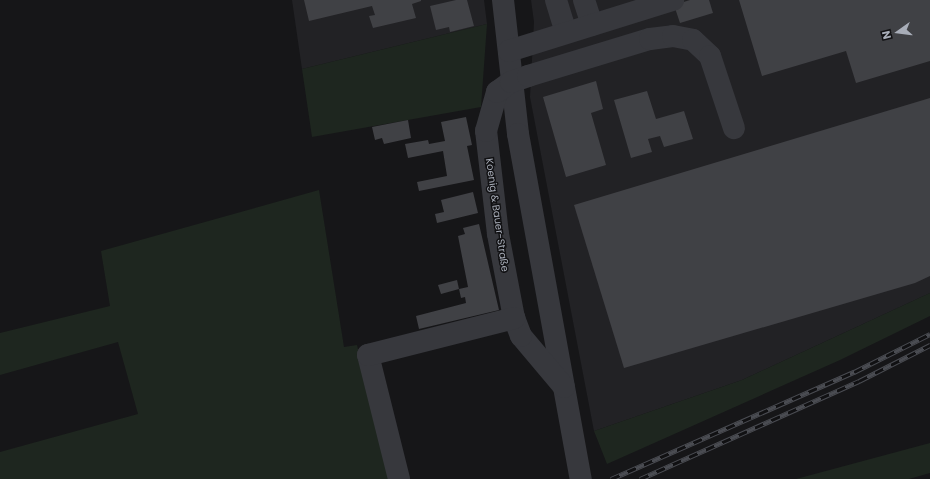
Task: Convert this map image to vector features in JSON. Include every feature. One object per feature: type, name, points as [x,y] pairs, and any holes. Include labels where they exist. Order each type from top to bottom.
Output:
[{"type":"street","name":"Koenig & Bauer-Straße","points":[[503,0],[518,134],[581,479]]},
{"type":"street","points":[[556,0],[566,33]]},
{"type":"street","points":[[584,0],[592,25]]},
{"type":"street","points":[[509,51],[673,0]]},
{"type":"street","points":[[511,82],[650,39],[680,37],[693,40],[710,56],[734,128]]},
{"type":"street","name":"Koenig & Bauer-Straße","points":[[511,82],[497,92],[486,131],[498,234],[514,318],[521,336],[564,387]]},
{"type":"street","points":[[399,479],[368,355],[514,318]]},
{"type":"shaded area","points":[[292,0],[484,0],[487,24],[302,69]]},
{"type":"shaded area","points":[[531,0],[930,0],[930,293],[742,380],[594,431],[530,97],[534,22]]},
{"type":"shaded area","points":[[487,24],[481,107],[312,137],[302,69]]},
{"type":"shaded area","points":[[319,190],[344,347],[357,345],[389,479],[0,479],[0,452],[138,414],[118,342],[0,375],[0,333],[110,306],[101,251]]},
{"type":"shaded area","points":[[930,293],[930,316],[840,360],[607,464],[594,431],[742,380]]},
{"type":"shaded area","points":[[930,443],[930,473],[909,479],[796,479]]},
{"type":"building","points":[[304,0],[421,1],[412,4],[416,18],[373,28],[369,16],[375,15],[372,6],[309,21]]},
{"type":"building","points":[[456,0],[467,0],[474,26],[450,32],[449,27],[436,30],[430,6]]},
{"type":"building","points":[[690,0],[709,0],[713,13],[680,23],[674,5]]},
{"type":"building","points":[[739,0],[930,0],[930,61],[856,83],[846,51],[762,76]]},
{"type":"building","points":[[596,81],[603,109],[591,113],[606,165],[566,177],[543,97]]},
{"type":"building","points":[[647,91],[656,119],[684,111],[693,139],[664,147],[660,136],[648,139],[652,152],[631,158],[614,100]]},
{"type":"building","points":[[930,98],[930,276],[915,283],[624,368],[574,205]]},
{"type":"building","points":[[466,117],[472,145],[467,146],[474,180],[419,191],[417,182],[447,176],[443,151],[408,158],[405,144],[428,140],[429,144],[445,141],[441,122]]},
{"type":"building","points":[[408,120],[411,138],[384,144],[382,138],[375,140],[372,127]]},
{"type":"building","points":[[473,192],[478,213],[437,223],[435,214],[444,212],[441,200]]},
{"type":"building","points":[[479,224],[499,310],[419,329],[416,316],[466,303],[465,297],[461,298],[459,289],[468,287],[458,236],[465,234],[463,228]]},
{"type":"building","points":[[457,280],[459,289],[441,294],[438,285]]},
{"type":"railway","points":[[611,479],[854,372],[930,334]]},
{"type":"railway","points":[[640,479],[859,381],[930,345]]}]
